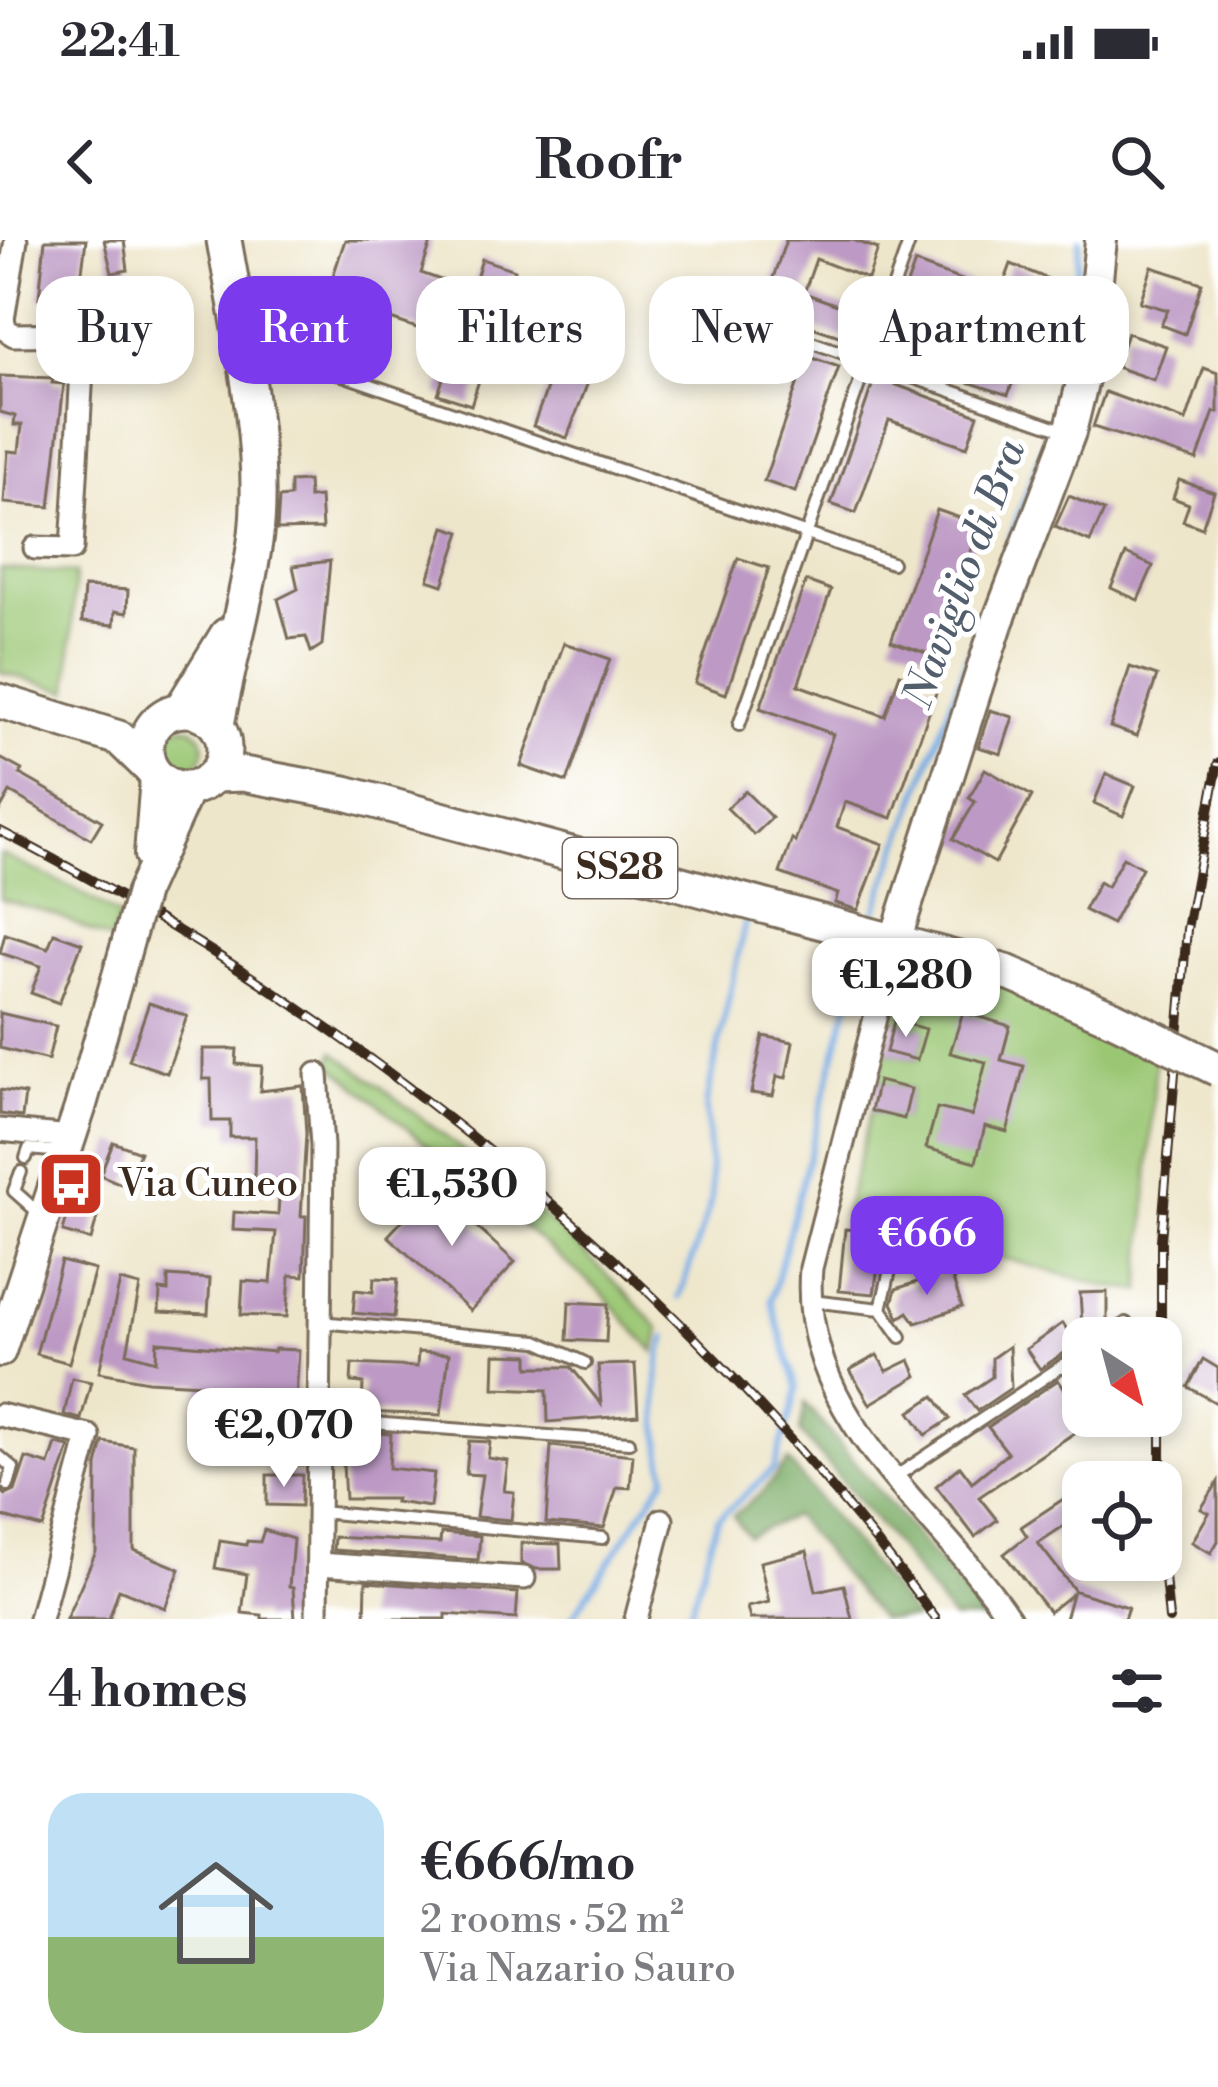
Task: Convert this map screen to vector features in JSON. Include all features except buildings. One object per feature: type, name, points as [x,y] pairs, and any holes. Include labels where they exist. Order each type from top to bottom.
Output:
[{"type":"main road","points":[[224,240],[230,276]]},
{"type":"main road","points":[[894,944],[1089,355],[1101,240]]},
{"type":"main road","points":[[146,881],[202,782],[222,764],[220,732],[256,533],[258,483],[247,384]]},
{"type":"main road","points":[[0,1351],[146,881],[153,772],[146,742],[225,641],[248,577]]},
{"type":"main road","points":[[0,681],[119,715],[207,716],[220,732]]},
{"type":"main road","points":[[0,701],[119,738],[177,788],[202,782]]},
{"type":"main road","name":"SS28","points":[[220,732],[345,794]]},
{"type":"main road","name":"SS28","points":[[202,782],[243,774],[345,794],[1006,972],[1218,1069]]},
{"type":"street","points":[[16,240],[2,319],[6,330],[14,335],[84,334],[72,549],[35,548]]},
{"type":"street","points":[[894,944],[811,1268],[808,1300],[818,1353],[838,1402],[1010,1619]]},
{"type":"street","points":[[317,1074],[322,1146],[317,1619]]},
{"type":"street","points":[[0,1130],[68,1144]]},
{"type":"street","points":[[0,1415],[89,1436],[40,1619]]},
{"type":"street","points":[[636,1619],[662,1520]]},
{"type":"street","points":[[318,1564],[524,1578]]},
{"type":"lane","points":[[898,276],[910,240]]},
{"type":"lane","points":[[369,384],[892,563]]},
{"type":"lane","points":[[739,725],[861,384]]},
{"type":"lane","points":[[927,384],[1066,431]]},
{"type":"lane","points":[[26,1158],[29,1149],[68,1144]]},
{"type":"lane","points":[[22,1172],[14,1191],[44,1217]]},
{"type":"lane","points":[[881,1309],[896,1246]]},
{"type":"lane","points":[[808,1300],[881,1309],[902,1337]]},
{"type":"lane","points":[[319,1322],[537,1341],[585,1363]]},
{"type":"lane","points":[[895,1478],[1062,1366]]},
{"type":"lane","points":[[318,1419],[629,1442]]},
{"type":"lane","points":[[242,1449],[319,1461]]},
{"type":"lane","points":[[0,1457],[14,1468],[8,1485]]},
{"type":"lane","points":[[319,1512],[603,1538]]},
{"type":"green space","points":[[0,569],[75,573],[69,691],[0,672]]},
{"type":"green space","points":[[182,726],[198,732],[204,748],[198,764],[182,770],[166,764],[160,748],[166,732]]},
{"type":"green space","points":[[0,854],[120,916],[111,941],[56,915],[0,899]]},
{"type":"green space","points":[[906,958],[1015,986],[1156,1054],[1141,1291],[1109,1287],[844,1215],[871,1111],[904,1118],[911,1089],[878,1081],[886,1052],[917,1060],[925,1030],[894,1021]]},
{"type":"green space","points":[[334,1051],[584,1253],[660,1329],[655,1353],[601,1292],[331,1064]]},
{"type":"green space","points":[[805,1403],[986,1619],[952,1619],[800,1432]]},
{"type":"green space","points":[[788,1461],[915,1619],[880,1619],[794,1516],[748,1536],[733,1516],[763,1492]]},
{"type":"waterway","name":"Naviglio di Bra","points":[[872,921],[1067,381],[1080,240]]},
{"type":"waterway","points":[[679,1298],[712,1198],[706,1104],[745,923]]},
{"type":"waterway","name":"Naviglio di Bra","points":[[688,1619],[717,1520],[774,1469],[793,1406],[797,1388],[771,1301],[863,947]]},
{"type":"waterway","points":[[571,1619],[666,1477],[657,1389],[666,1337]]},
{"type":"railway","points":[[1161,1317],[1161,1240],[1187,929],[1218,763]]},
{"type":"railway","points":[[0,831],[136,905],[267,987],[393,1076],[514,1171],[629,1274],[738,1383],[840,1498],[936,1619]]},
{"type":"railway","points":[[1161,1437],[1161,1461]]},
{"type":"railway","points":[[1165,1581],[1169,1619]]},
{"type":"place","name":"Via Cuneo","points":[[71,1184]]}]
